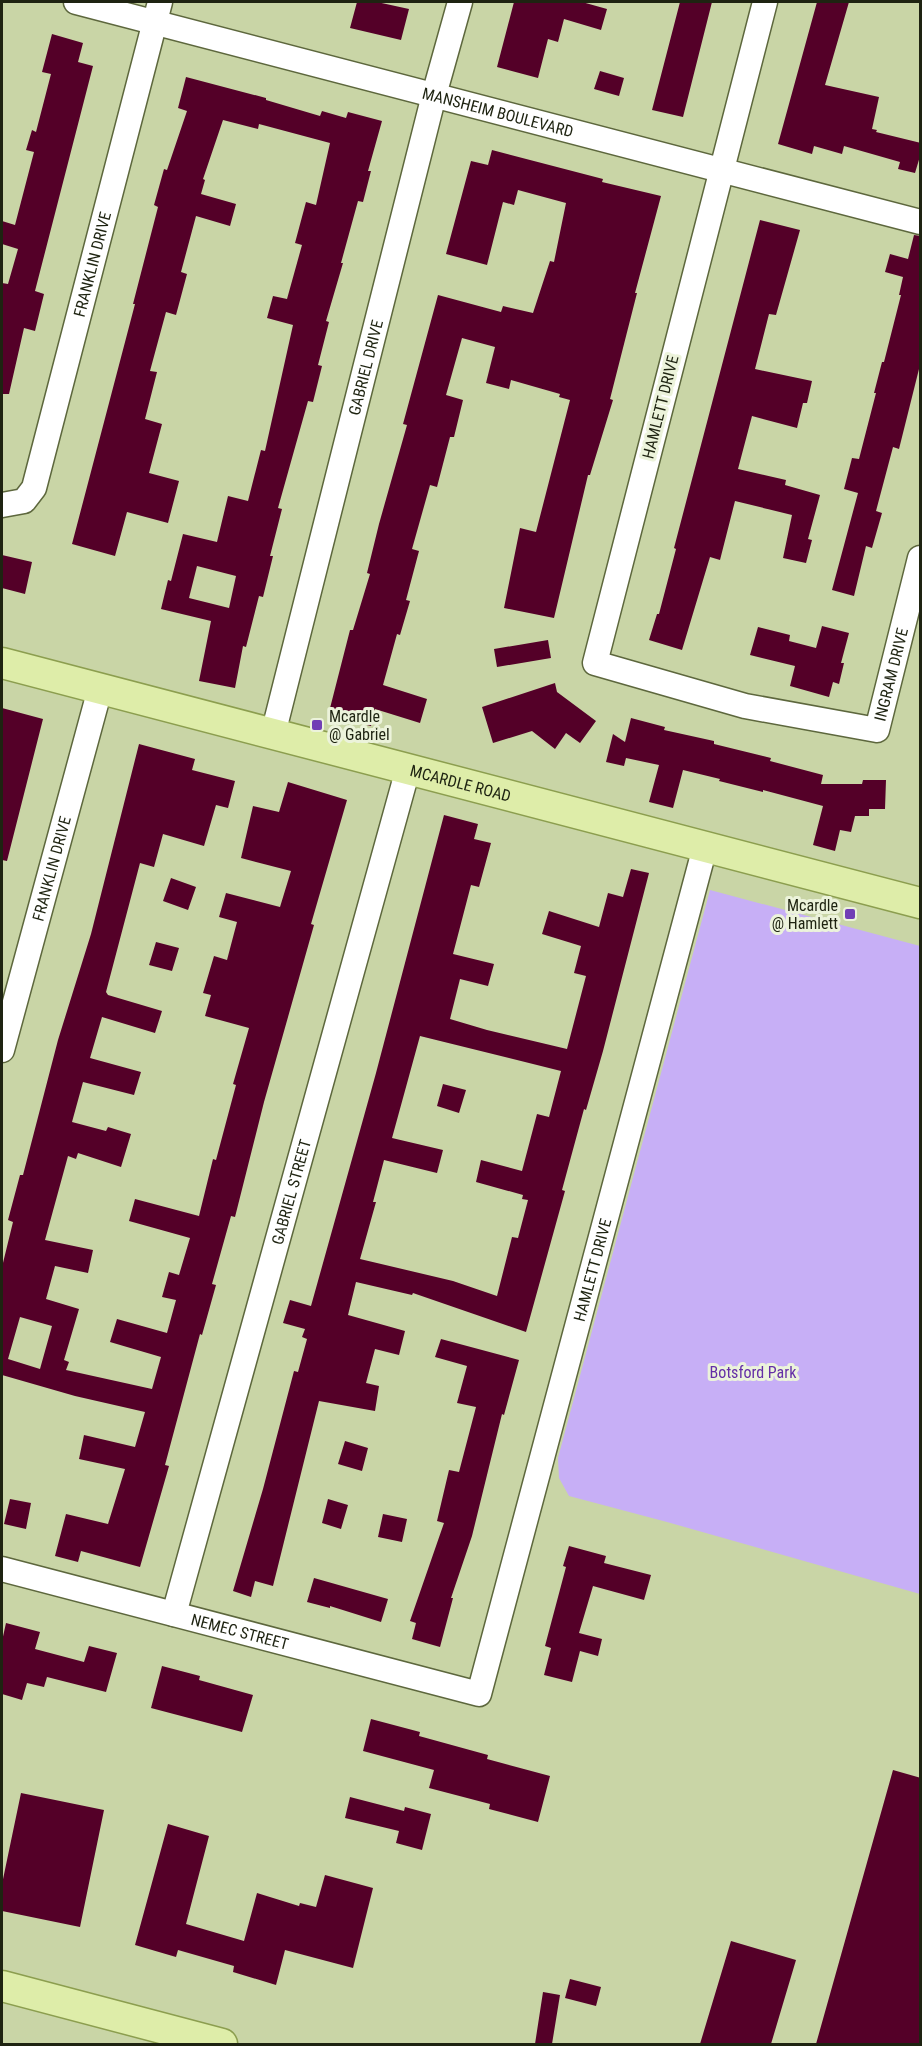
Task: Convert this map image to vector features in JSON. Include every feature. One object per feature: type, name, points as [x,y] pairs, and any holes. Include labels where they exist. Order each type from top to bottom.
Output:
[{"type":"main road","name":"MCARDLE ROAD","points":[[2,663],[921,903]]},
{"type":"main road","points":[[2,1986],[222,2044]]},
{"type":"street","name":"MANSHEIM BOULEVARD","points":[[76,2],[158,12],[434,95],[921,222]]},
{"type":"street","name":"GABRIEL DRIVE","points":[[273,734],[434,95],[460,2]]},
{"type":"street","name":"HAMLETT DRIVE","points":[[744,706],[596,663],[765,2]]},
{"type":"street","name":"FRANKLIN DRIVE","points":[[2,506],[24,501],[34,488],[158,12]]},
{"type":"street","name":"INGRAM DRIVE","points":[[744,706],[877,730],[921,558]]},
{"type":"street","name":"FRANKLIN DRIVE","points":[[2,1050],[100,689]]},
{"type":"street","name":"GABRIEL STREET","points":[[174,1614],[408,769]]},
{"type":"street","name":"HAMLETT DRIVE","points":[[479,1694],[705,847]]},
{"type":"street","name":"NEMEC STREET","points":[[2,1569],[479,1694]]},
{"type":"green space","name":"Botsford Park","points":[[710,890],[920,946],[920,1594],[569,1496],[559,1478],[558,1458]]},
{"type":"building","points":[[357,2],[377,2],[409,9],[401,40],[350,28]]},
{"type":"building","points":[[514,2],[582,2],[607,9],[601,30],[564,19],[558,42],[548,39],[538,78],[497,67]]},
{"type":"building","points":[[680,2],[712,2],[683,117],[652,110]]},
{"type":"building","points":[[817,2],[849,2],[825,85],[879,97],[872,129],[921,143],[921,153],[915,173],[898,169],[900,162],[844,146],[842,154],[814,146],[812,154],[778,144]]},
{"type":"building","points":[[52,34],[83,43],[78,62],[93,66],[35,291],[44,294],[35,331],[24,328],[9,394],[2,394],[2,283],[8,284],[18,249],[2,244],[2,221],[15,225],[34,152],[26,150],[32,130],[36,132],[51,74],[42,72]]},
{"type":"building","points":[[600,71],[624,78],[619,96],[594,89]]},
{"type":"building","points":[[186,77],[266,98],[266,100],[320,116],[322,111],[346,118],[348,112],[382,121],[368,171],[371,171],[363,202],[358,201],[326,321],[329,322],[318,365],[322,366],[313,402],[308,401],[278,508],[282,509],[270,556],[273,556],[263,597],[259,596],[246,647],[243,646],[235,688],[199,681],[211,621],[161,609],[183,534],[217,542],[228,496],[248,501],[261,450],[265,451],[293,325],[267,318],[273,296],[287,299],[302,245],[295,243],[306,202],[316,205],[330,143],[259,124],[258,129],[223,120],[203,179],[205,180],[201,194],[236,204],[230,226],[196,216],[181,272],[187,274],[176,315],[166,312],[150,371],[157,372],[145,419],[162,424],[149,473],[179,481],[168,523],[127,512],[115,556],[72,544],[135,304],[133,304],[158,207],[154,205],[164,169],[167,170],[187,111],[178,108]],"holes":[[[197,566],[236,576],[229,608],[189,598]]]},
{"type":"building","points":[[492,150],[603,179],[602,182],[661,196],[610,399],[613,400],[590,475],[588,475],[554,618],[504,608],[520,528],[536,532],[570,400],[559,397],[560,394],[511,380],[509,389],[486,383],[495,347],[462,338],[446,395],[463,400],[454,437],[450,437],[437,487],[430,485],[412,549],[419,551],[406,600],[410,601],[400,635],[397,634],[383,685],[427,699],[420,723],[375,709],[371,726],[328,716],[350,630],[353,630],[370,574],[367,573],[379,524],[407,425],[403,424],[438,295],[501,312],[503,306],[533,313],[550,261],[554,262],[566,203],[518,190],[514,205],[503,202],[487,265],[446,254],[471,161],[488,165]]},
{"type":"building","points":[[760,220],[800,230],[776,315],[769,314],[755,369],[812,381],[807,403],[803,403],[797,428],[752,416],[738,469],[786,480],[785,485],[820,495],[808,539],[812,540],[806,563],[783,558],[792,515],[735,501],[720,560],[710,557],[682,650],[649,640],[657,614],[659,614],[676,549],[674,548]]},
{"type":"building","points":[[914,235],[921,236],[921,361],[899,449],[893,447],[876,511],[882,513],[872,548],[866,546],[854,596],[832,590],[858,493],[844,489],[852,458],[859,459],[876,393],[874,393],[901,295],[899,295],[903,277],[885,272],[890,254],[908,259]]},
{"type":"building","points":[[2,555],[32,562],[25,594],[2,588]]},
{"type":"building","points":[[822,626],[849,633],[841,663],[844,663],[839,684],[833,682],[829,697],[790,686],[795,666],[750,655],[758,627],[790,635],[789,641],[816,648]]},
{"type":"building","points":[[548,640],[551,658],[497,667],[494,649]]},
{"type":"building","points":[[555,683],[557,692],[596,721],[580,743],[566,733],[555,749],[532,731],[493,743],[482,707]]},
{"type":"building","points":[[2,708],[43,719],[7,861],[2,860]]},
{"type":"building","points":[[631,718],[665,727],[664,730],[714,741],[714,744],[771,758],[770,761],[823,775],[821,784],[862,784],[863,780],[886,780],[885,809],[869,809],[869,816],[855,816],[851,832],[840,830],[835,851],[813,845],[823,806],[763,790],[763,792],[683,770],[673,808],[649,802],[659,765],[626,758],[624,766],[606,762],[613,734],[625,742]]},
{"type":"building","points":[[139,744],[195,759],[192,770],[235,781],[228,808],[216,805],[204,846],[163,834],[154,867],[140,863],[106,992],[108,995],[162,1011],[155,1033],[102,1017],[90,1058],[141,1072],[134,1095],[83,1082],[72,1122],[106,1131],[108,1127],[131,1134],[121,1167],[78,1153],[76,1159],[68,1156],[45,1240],[93,1250],[88,1273],[55,1266],[46,1299],[79,1309],[64,1360],[69,1362],[66,1370],[152,1389],[161,1357],[110,1342],[117,1319],[167,1333],[176,1300],[162,1297],[169,1272],[179,1275],[190,1238],[129,1221],[135,1199],[199,1216],[213,1159],[216,1160],[236,1085],[233,1084],[249,1028],[205,1016],[211,995],[203,993],[214,956],[227,960],[237,922],[219,917],[226,893],[280,907],[291,871],[241,858],[253,806],[279,812],[288,782],[347,800],[311,924],[314,925],[264,1102],[235,1217],[231,1216],[212,1284],[216,1285],[202,1335],[200,1334],[165,1465],[169,1466],[140,1567],[81,1551],[78,1562],[55,1556],[66,1514],[108,1524],[125,1469],[79,1459],[84,1435],[135,1447],[145,1412],[75,1396],[2,1375],[2,1267],[13,1222],[8,1220],[20,1175],[23,1175],[58,1040],[91,934]],"holes":[[[20,1317],[52,1326],[40,1369],[8,1359]]]},
{"type":"building","points":[[444,815],[478,824],[474,839],[491,843],[479,887],[471,885],[453,954],[494,964],[488,986],[460,979],[450,1019],[487,1030],[567,1049],[586,976],[574,973],[581,946],[542,934],[549,911],[599,927],[608,893],[623,897],[631,869],[649,873],[603,1051],[586,1110],[584,1109],[562,1190],[565,1191],[526,1332],[413,1293],[412,1295],[356,1282],[348,1315],[405,1331],[399,1355],[375,1349],[366,1383],[379,1386],[375,1411],[319,1401],[273,1586],[255,1581],[251,1597],[233,1591],[294,1371],[298,1372],[307,1339],[302,1337],[305,1329],[283,1323],[290,1300],[311,1306],[376,1073]],"holes":[[[420,1036],[561,1071],[549,1117],[537,1114],[522,1171],[481,1160],[476,1182],[523,1195],[522,1199],[528,1200],[518,1238],[512,1237],[497,1296],[453,1281],[360,1259],[376,1202],[373,1202],[384,1160],[437,1173],[443,1150],[392,1138]]]},
{"type":"building","points":[[171,878],[196,887],[188,910],[163,901]]},
{"type":"building","points":[[156,942],[179,948],[172,971],[149,965]]},
{"type":"building","points":[[443,1084],[466,1090],[459,1113],[437,1106]]},
{"type":"building","points":[[441,1339],[519,1360],[504,1415],[502,1414],[472,1536],[451,1598],[453,1598],[440,1647],[412,1639],[416,1623],[410,1621],[444,1523],[437,1521],[449,1470],[459,1472],[476,1407],[457,1403],[467,1366],[435,1357]]},
{"type":"building","points":[[345,1441],[368,1448],[362,1471],[338,1464]]},
{"type":"building","points":[[10,1499],[31,1503],[26,1529],[4,1524]]},
{"type":"building","points":[[328,1499],[348,1505],[341,1529],[322,1523]]},
{"type":"building","points":[[383,1514],[407,1519],[402,1542],[378,1537]]},
{"type":"building","points":[[569,1546],[606,1556],[604,1563],[651,1575],[644,1600],[593,1586],[579,1633],[602,1639],[598,1656],[580,1651],[572,1682],[544,1675],[551,1648],[545,1646],[566,1567],[563,1566]]},
{"type":"building","points":[[314,1578],[388,1599],[381,1622],[330,1606],[330,1608],[307,1602]]},
{"type":"building","points":[[6,1623],[40,1632],[35,1649],[84,1662],[89,1646],[117,1653],[106,1692],[47,1677],[44,1687],[27,1683],[22,1700],[2,1694],[2,1641]]},
{"type":"building","points":[[162,1666],[200,1676],[199,1680],[253,1695],[242,1732],[151,1708]]},
{"type":"building","points":[[371,1719],[420,1732],[419,1736],[488,1755],[487,1759],[550,1776],[538,1822],[489,1809],[490,1804],[429,1788],[434,1770],[363,1751]]},
{"type":"building","points":[[893,1770],[921,1778],[921,2044],[816,2044]]},
{"type":"building","points":[[21,1793],[104,1810],[80,1927],[2,1911],[2,1884]]},
{"type":"building","points":[[350,1797],[404,1811],[405,1807],[431,1814],[422,1850],[396,1843],[399,1831],[345,1818]]},
{"type":"building","points":[[168,1824],[209,1836],[186,1924],[244,1941],[257,1893],[299,1906],[300,1903],[316,1907],[325,1875],[373,1888],[353,1968],[285,1950],[276,1985],[233,1972],[234,1966],[178,1950],[176,1957],[135,1945]]},
{"type":"building","points":[[731,1941],[796,1960],[771,2044],[700,2044]]},
{"type":"building","points":[[570,1979],[601,1987],[596,2006],[565,1998]]},
{"type":"building","points":[[543,1992],[560,1995],[552,2044],[535,2044]]},
{"type":"place","name":"Mcardle @ Gabriel","points":[[317,725]]},
{"type":"place","name":"Mcardle @ Hamlett","points":[[850,914]]}]
